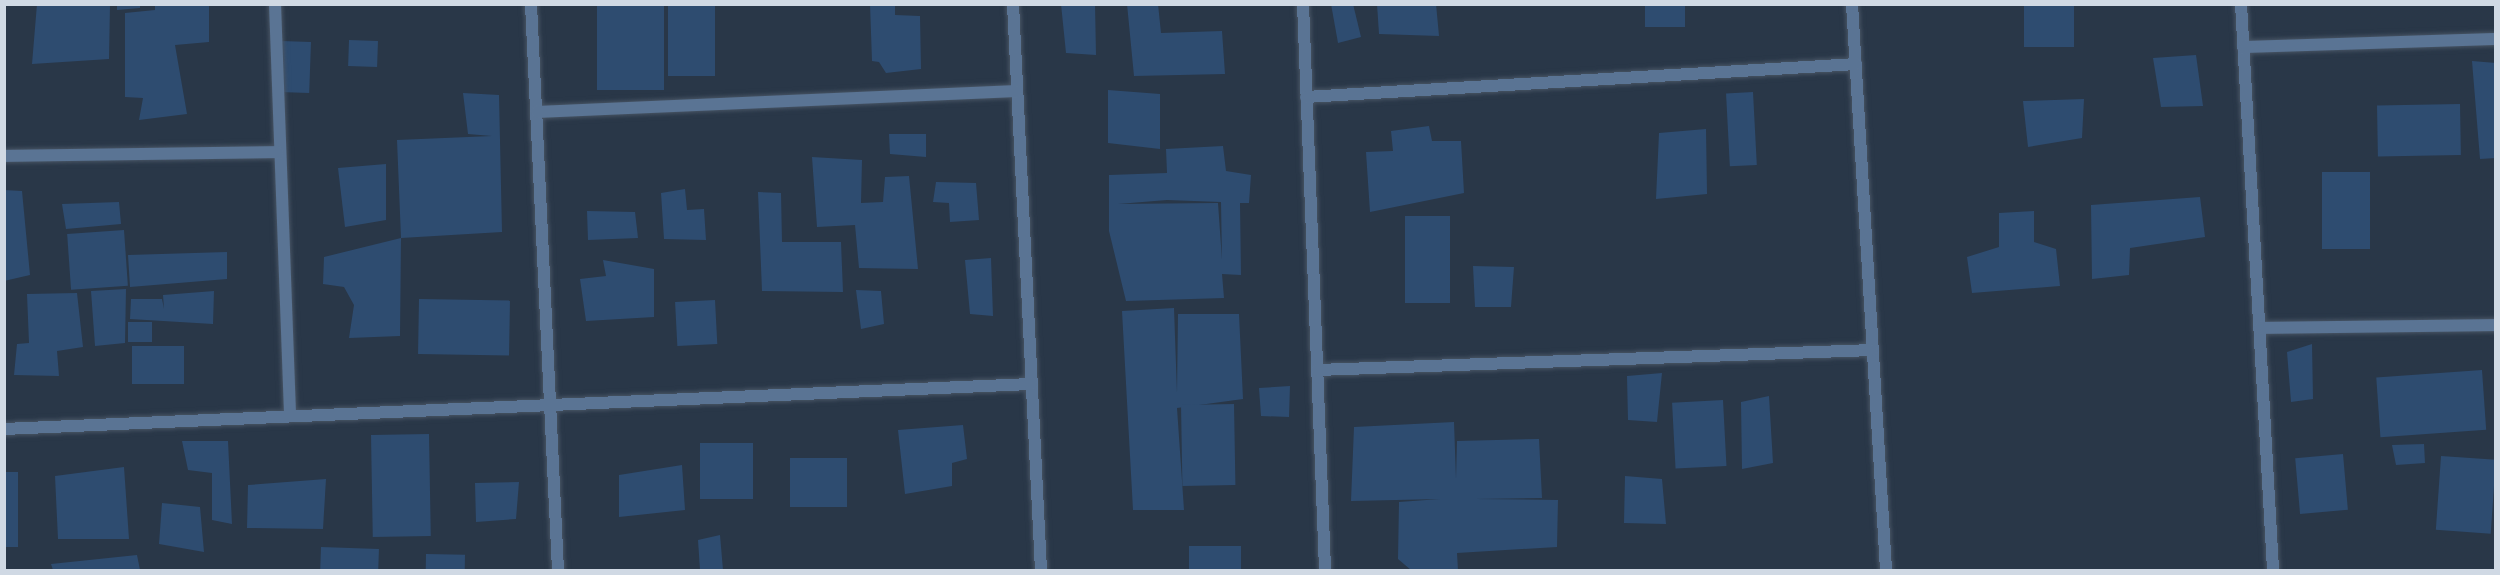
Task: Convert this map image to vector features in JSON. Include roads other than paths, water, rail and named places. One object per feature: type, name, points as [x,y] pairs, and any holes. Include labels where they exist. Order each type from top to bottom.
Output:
[{"type":"street","points":[[275,4],[278,152],[290,416]]},
{"type":"street","points":[[531,4],[558,570]]},
{"type":"street","points":[[1013,4],[1041,570]]},
{"type":"street","points":[[1303,4],[1325,570]]},
{"type":"street","points":[[1852,4],[1886,570]]},
{"type":"street","points":[[2241,4],[2273,570]]},
{"type":"street","points":[[2243,47],[2496,39]]},
{"type":"street","points":[[1306,98],[1856,64]]},
{"type":"street","points":[[537,112],[1017,91]]},
{"type":"street","points":[[4,156],[278,152]]},
{"type":"street","points":[[2260,328],[2496,325]]},
{"type":"street","points":[[1317,370],[1872,350]]},
{"type":"street","points":[[4,429],[1032,384]]}]
